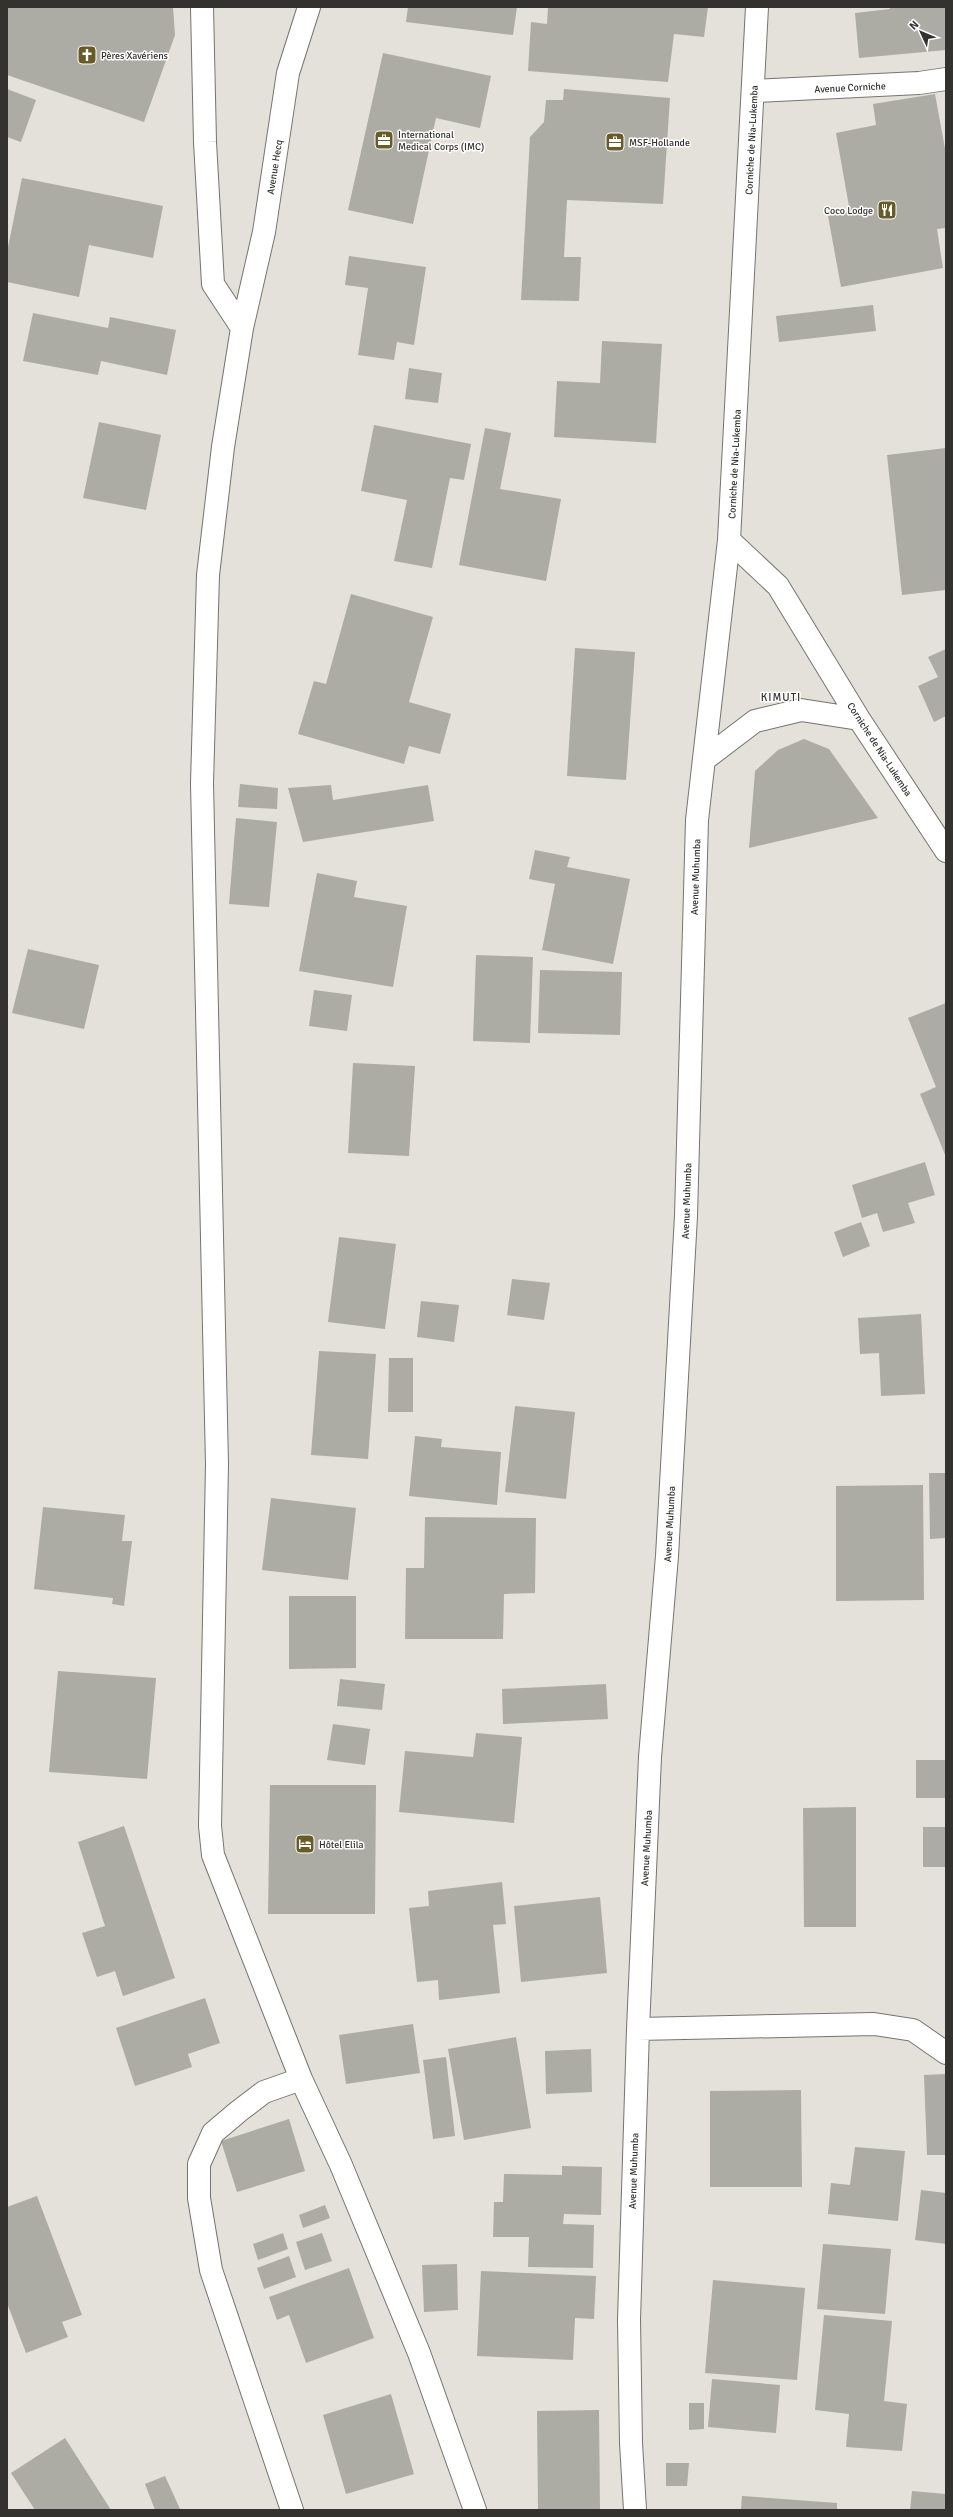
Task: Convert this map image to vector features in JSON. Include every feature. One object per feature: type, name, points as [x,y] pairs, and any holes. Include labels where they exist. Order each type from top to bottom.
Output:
[{"type":"street","points":[[202,7],[206,142],[213,284],[242,328]]},
{"type":"street","name":"Avenue Hecq","points":[[309,7],[288,72],[264,232],[242,328],[222,447],[208,575],[202,783],[217,1464],[210,1826],[213,1856],[301,2078],[341,2165],[419,2353],[474,2510]]},
{"type":"street","name":"Corniche de Nia-Lukemba","points":[[756,7],[754,91],[729,540],[778,586],[859,719],[946,851]]},
{"type":"street","name":"Avenue Corniche","points":[[754,91],[919,83],[946,80]]},
{"type":"street","name":"Avenue Muhumba","points":[[635,2510],[631,2443],[629,2320],[638,2029],[650,1757],[667,1556],[686,1216],[697,820],[706,759],[729,540]]},
{"type":"street","points":[[706,759],[755,721],[801,710],[859,719]]},
{"type":"street","points":[[638,2029],[874,2024],[913,2030],[946,2053]]},
{"type":"street","points":[[292,2510],[211,2270],[199,2198],[199,2164],[213,2132],[264,2092],[301,2078]]},
{"type":"building","name":"Pères Xavériens","points":[[7,7],[173,7],[175,35],[144,122],[7,75]]},
{"type":"building","points":[[408,7],[517,7],[513,35],[406,22]]},
{"type":"building","points":[[548,7],[708,7],[704,37],[674,34],[668,82],[528,71],[531,22],[547,24]]},
{"type":"building","points":[[889,7],[946,7],[946,50],[859,58],[855,13],[890,9]]},
{"type":"building","points":[[383,53],[491,76],[480,128],[436,118],[413,224],[348,210]]},
{"type":"building","points":[[7,89],[36,100],[21,142],[7,137]]},
{"type":"building","points":[[564,89],[670,98],[663,204],[567,200],[564,257],[581,257],[579,301],[521,300],[530,137],[544,122],[546,100],[563,100]]},
{"type":"building","points":[[935,94],[946,154],[946,228],[937,229],[943,268],[841,287],[828,216],[850,212],[836,133],[876,125],[873,104]]},
{"type":"building","points":[[22,178],[163,206],[153,258],[89,245],[79,297],[7,282],[7,252]]},
{"type":"building","points":[[349,256],[426,267],[414,345],[397,342],[394,360],[358,355],[368,288],[345,285]]},
{"type":"building","points":[[873,305],[876,331],[779,342],[776,316]]},
{"type":"building","points":[[33,313],[108,328],[110,317],[176,330],[167,375],[101,361],[98,375],[23,361]]},
{"type":"building","points":[[602,341],[662,344],[656,443],[554,437],[557,381],[600,383]]},
{"type":"building","points":[[409,368],[442,373],[438,403],[405,399]]},
{"type":"building","points":[[99,422],[161,435],[146,510],[83,498]]},
{"type":"building","points":[[374,425],[471,444],[464,480],[450,478],[432,568],[394,561],[407,500],[361,491]]},
{"type":"building","points":[[485,428],[511,433],[500,489],[561,499],[546,581],[459,565]]},
{"type":"building","points":[[946,448],[946,590],[902,595],[887,455]]},
{"type":"building","points":[[351,594],[433,617],[409,702],[451,714],[440,754],[409,746],[404,764],[298,734],[314,681],[326,684]]},
{"type":"building","points":[[575,648],[635,652],[626,780],[567,776]]},
{"type":"building","points":[[946,649],[946,716],[934,722],[918,686],[938,677],[928,657]]},
{"type":"building","points":[[804,739],[829,749],[878,818],[749,848],[755,771],[778,750]]},
{"type":"building","points":[[240,784],[278,788],[277,809],[238,807]]},
{"type":"building","points":[[331,785],[333,800],[428,785],[434,821],[303,842],[288,788]]},
{"type":"building","points":[[236,818],[277,822],[269,907],[229,904]]},
{"type":"building","points":[[535,850],[570,857],[567,867],[630,879],[613,964],[542,950],[555,884],[529,879]]},
{"type":"building","points":[[317,873],[357,881],[354,897],[407,906],[393,987],[299,971]]},
{"type":"building","points":[[28,949],[99,965],[84,1029],[12,1013]]},
{"type":"building","points":[[476,955],[533,957],[530,1043],[473,1041]]},
{"type":"building","points":[[540,970],[622,972],[620,1035],[538,1033]]},
{"type":"building","points":[[314,990],[352,995],[347,1031],[309,1026]]},
{"type":"building","points":[[946,1003],[946,1157],[920,1094],[936,1087],[908,1018]]},
{"type":"building","points":[[353,1063],[415,1066],[409,1156],[348,1153]]},
{"type":"building","points":[[925,1162],[935,1195],[908,1203],[915,1223],[883,1232],[877,1213],[862,1218],[852,1185]]},
{"type":"building","points":[[861,1222],[870,1246],[843,1257],[834,1232]]},
{"type":"building","points":[[339,1237],[396,1244],[385,1329],[328,1322]]},
{"type":"building","points":[[512,1279],[550,1283],[544,1320],[507,1315]]},
{"type":"building","points":[[421,1301],[459,1305],[454,1342],[417,1337]]},
{"type":"building","points":[[921,1314],[925,1394],[881,1396],[879,1353],[860,1354],[858,1318]]},
{"type":"building","points":[[319,1351],[376,1354],[368,1459],[311,1455]]},
{"type":"building","points":[[389,1358],[413,1358],[413,1412],[388,1412]]},
{"type":"building","points":[[515,1406],[575,1412],[566,1499],[505,1492]]},
{"type":"building","points":[[415,1436],[442,1439],[441,1447],[501,1452],[497,1505],[409,1496]]},
{"type":"building","points":[[929,1473],[946,1473],[946,1538],[930,1539]]},
{"type":"building","points":[[923,1485],[924,1600],[836,1601],[836,1486]]},
{"type":"building","points":[[271,1498],[356,1508],[348,1580],[262,1570]]},
{"type":"building","points":[[43,1507],[125,1515],[122,1541],[132,1541],[124,1606],[112,1604],[113,1598],[34,1589]]},
{"type":"building","points":[[425,1517],[536,1518],[535,1593],[504,1594],[503,1639],[405,1639],[406,1568],[424,1568]]},
{"type":"building","points":[[289,1596],[356,1596],[356,1668],[289,1669]]},
{"type":"building","points":[[58,1671],[156,1678],[147,1779],[49,1772]]},
{"type":"building","points":[[340,1679],[385,1684],[382,1710],[337,1706]]},
{"type":"building","points":[[606,1684],[608,1719],[503,1724],[502,1689]]},
{"type":"building","points":[[333,1724],[370,1729],[365,1765],[327,1760]]},
{"type":"building","points":[[476,1733],[522,1737],[514,1823],[399,1812],[405,1751],[473,1757]]},
{"type":"building","points":[[916,1760],[946,1760],[946,1798],[916,1798]]},
{"type":"building","points":[[270,1785],[376,1785],[375,1914],[268,1914]]},
{"type":"building","points":[[856,1807],[856,1927],[804,1927],[803,1808]]},
{"type":"building","points":[[124,1826],[175,1978],[123,1996],[115,1971],[97,1977],[82,1933],[105,1926],[78,1842]]},
{"type":"building","points":[[923,1827],[946,1827],[946,1867],[923,1867]]},
{"type":"building","points":[[502,1882],[506,1924],[493,1925],[500,1993],[439,2000],[438,1980],[417,1982],[409,1908],[429,1906],[428,1891]]},
{"type":"building","points":[[600,1897],[607,1973],[521,1982],[514,1906]]},
{"type":"building","points":[[205,1998],[220,2043],[188,2054],[192,2067],[135,2086],[116,2028]]},
{"type":"building","points":[[413,2024],[420,2073],[346,2084],[339,2035]]},
{"type":"building","points":[[516,2037],[531,2128],[464,2140],[448,2049]]},
{"type":"building","points":[[591,2049],[592,2092],[546,2094],[545,2051]]},
{"type":"building","points":[[446,2057],[455,2136],[433,2139],[423,2060]]},
{"type":"building","points":[[946,2074],[946,2155],[927,2155],[924,2075]]},
{"type":"building","points":[[801,2090],[802,2187],[710,2187],[710,2091]]},
{"type":"building","points":[[289,2119],[305,2171],[237,2192],[221,2141]]},
{"type":"building","points":[[855,2147],[905,2151],[898,2221],[828,2214],[831,2183],[850,2185]]},
{"type":"building","points":[[562,2166],[602,2167],[601,2215],[564,2214],[563,2224],[594,2225],[593,2268],[528,2267],[529,2237],[493,2237],[494,2202],[503,2202],[504,2174],[562,2175]]},
{"type":"building","points":[[921,2190],[946,2193],[946,2244],[915,2240]]},
{"type":"building","points":[[37,2196],[82,2315],[62,2322],[68,2337],[26,2353],[7,2303],[7,2207]]},
{"type":"building","points":[[325,2205],[330,2218],[303,2228],[299,2215]]},
{"type":"building","points":[[283,2233],[288,2249],[258,2260],[253,2244]]},
{"type":"building","points":[[322,2233],[332,2261],[305,2270],[296,2242]]},
{"type":"building","points":[[823,2244],[891,2249],[885,2314],[817,2309]]},
{"type":"building","points":[[289,2256],[296,2277],[264,2289],[257,2268]]},
{"type":"building","points":[[457,2264],[458,2310],[424,2312],[422,2265]]},
{"type":"building","points":[[349,2268],[374,2338],[306,2363],[289,2315],[277,2320],[269,2297]]},
{"type":"building","points":[[481,2271],[596,2276],[594,2319],[575,2318],[573,2360],[477,2356]]},
{"type":"building","points":[[713,2280],[805,2288],[797,2380],[705,2373]]},
{"type":"building","points":[[824,2315],[892,2321],[884,2401],[907,2404],[902,2451],[846,2447],[849,2414],[815,2410]]},
{"type":"building","points":[[712,2379],[780,2385],[776,2433],[708,2427]]},
{"type":"building","points":[[391,2394],[414,2474],[346,2494],[323,2415]]},
{"type":"building","points":[[689,2403],[704,2403],[704,2429],[689,2430]]},
{"type":"building","points":[[599,2410],[600,2510],[538,2510],[537,2411]]},
{"type":"building","points":[[65,2438],[111,2510],[35,2510],[11,2473]]},
{"type":"building","points":[[666,2463],[689,2463],[687,2486],[666,2486]]},
{"type":"building","points":[[165,2476],[180,2509],[155,2510],[145,2484]]},
{"type":"building","points":[[912,2491],[946,2494],[946,2510],[910,2510]]},
{"type":"building","points":[[742,2496],[837,2503],[837,2510],[741,2510]]},
{"type":"place","name":"Pères Xavériens","points":[[87,55]]},
{"type":"place","name":"International Medical Corps (IMC)","points":[[384,140]]},
{"type":"place","name":"MSF-Hollande","points":[[615,142]]},
{"type":"place","name":"Coco Lodge","points":[[887,210]]},
{"type":"place","name":"Hôtel Elila","points":[[305,1844]]},
{"type":"district","name":"KIMUTI","points":[[781,697]]}]
